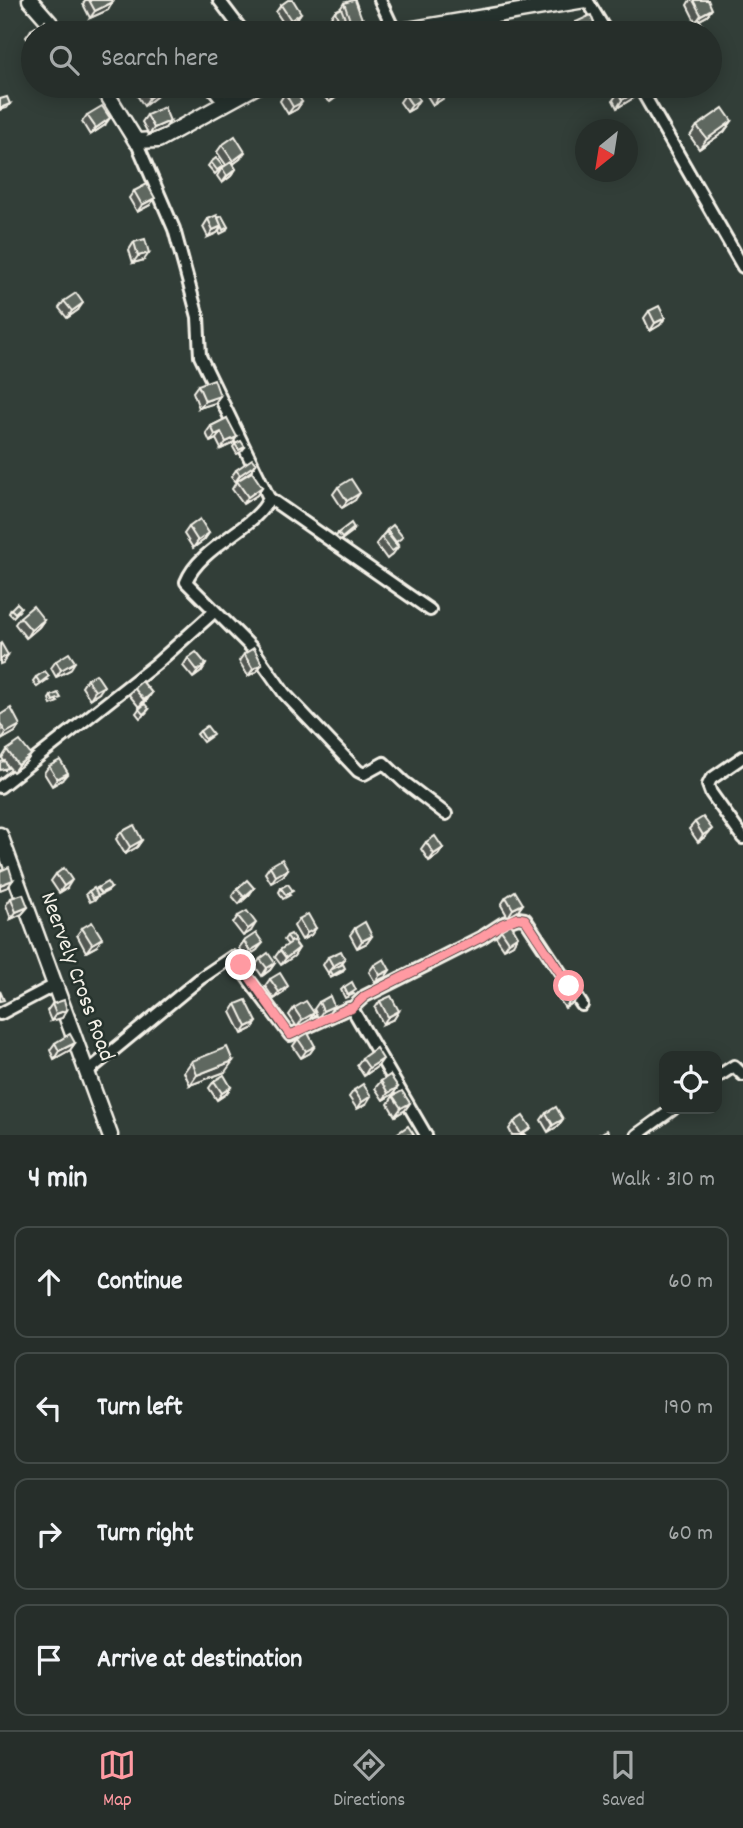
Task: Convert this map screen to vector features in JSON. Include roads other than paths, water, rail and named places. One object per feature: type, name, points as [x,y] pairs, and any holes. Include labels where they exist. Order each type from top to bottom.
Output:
[{"type":"street","points":[[30,0],[48,21]]},
{"type":"street","points":[[219,0],[235,21]]},
{"type":"street","points":[[380,0],[388,21]]},
{"type":"street","points":[[463,21],[586,0],[599,21]]},
{"type":"street","points":[[109,98],[136,141],[174,229],[198,317],[200,356],[269,498],[430,610]]},
{"type":"street","points":[[221,98],[224,102]]},
{"type":"street","points":[[136,141],[158,140],[232,98]]},
{"type":"street","points":[[646,98],[743,267]]},
{"type":"street","points":[[269,498],[265,507],[191,570],[186,582],[253,649],[284,693],[358,771],[364,774],[384,763],[446,814]]},
{"type":"street","points":[[0,787],[156,664],[214,612]]},
{"type":"street","points":[[743,757],[711,779],[708,785],[743,838]]},
{"type":"street","name":"Neervely Cross Road","points":[[0,835],[110,1135]]},
{"type":"street","points":[[87,1072],[201,978],[232,957],[290,1035],[351,1009],[365,996],[518,918],[525,919],[582,1005]]},
{"type":"street","points":[[0,1014],[55,985]]},
{"type":"street","points":[[351,1009],[426,1135]]},
{"type":"street","points":[[722,1074],[734,1066],[743,1075]]},
{"type":"street","points":[[636,1135],[666,1114]]}]
